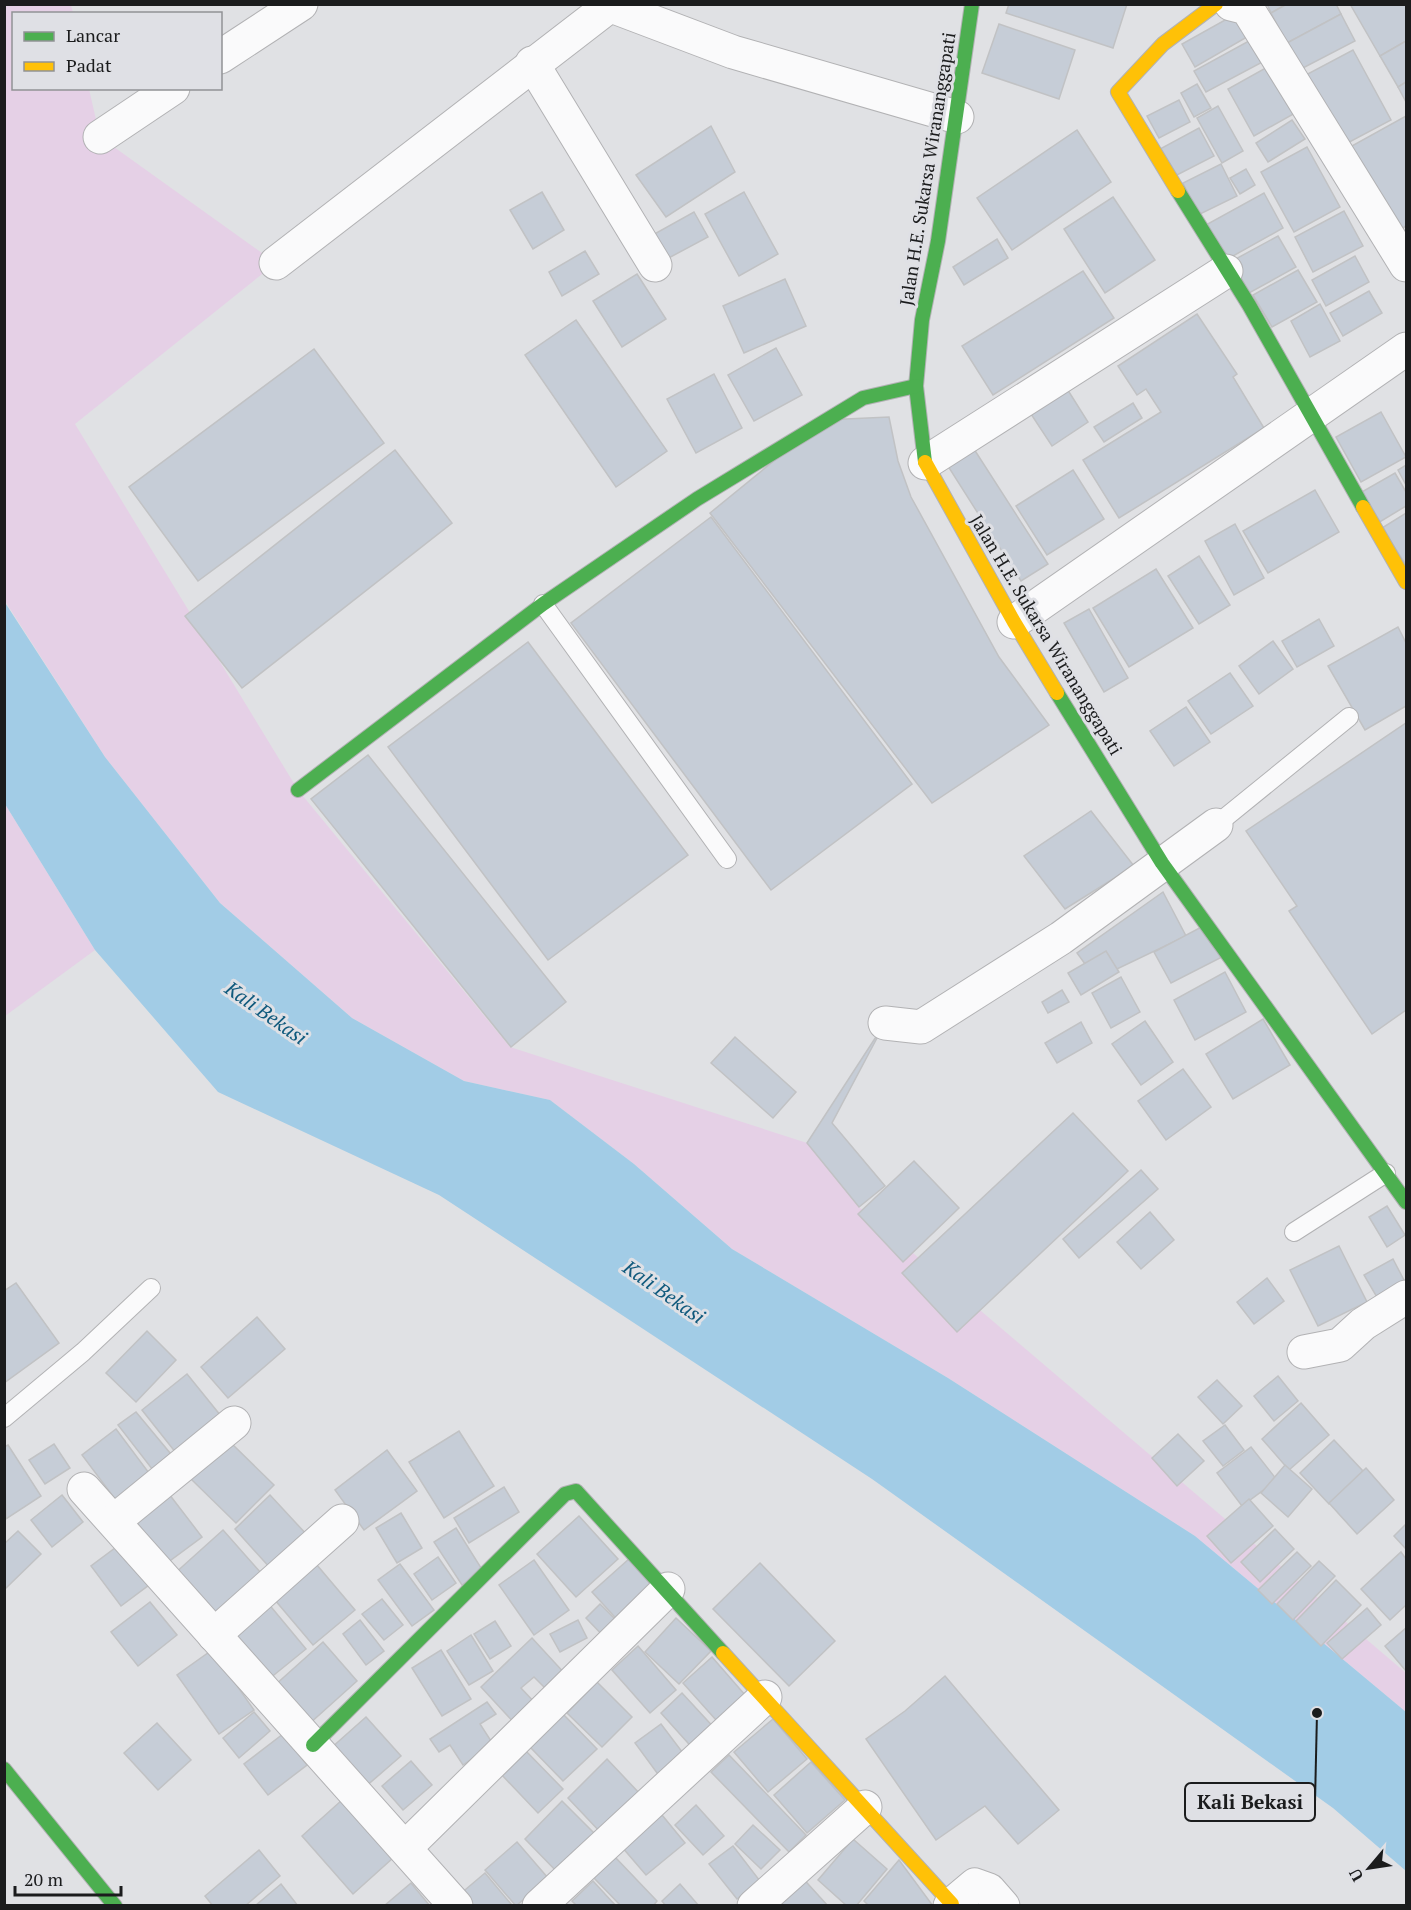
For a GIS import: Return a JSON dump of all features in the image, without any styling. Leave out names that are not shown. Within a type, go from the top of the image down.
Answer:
[{"type":"street","points":[[222,56],[301,4]]},
{"type":"street","name":"Jalan H.E. Sukarsa Wirananggapati","points":[[972,4],[938,241],[922,320],[916,386],[925,463],[1014,622],[1162,863],[1400,1191]]},
{"type":"street","points":[[1216,4],[1192,19],[1147,56],[1118,92],[1249,305],[1407,582]]},
{"type":"street","points":[[1231,4],[1247,8],[1407,265]]},
{"type":"street","points":[[276,263],[607,6],[733,52],[957,117]]},
{"type":"street","points":[[531,63],[655,265]]},
{"type":"street","points":[[100,136],[170,90]]},
{"type":"street","points":[[925,463],[1226,271]]},
{"type":"street","points":[[1014,622],[1407,350]]},
{"type":"street","points":[[298,790],[543,604],[697,499],[863,398],[916,386]]},
{"type":"street","points":[[885,1023],[921,1027],[1061,938],[1216,825]]},
{"type":"street","points":[[1304,1352],[1340,1345],[1363,1324],[1407,1297]]},
{"type":"street","points":[[114,1521],[234,1423]]},
{"type":"street","points":[[84,1489],[456,1905]]},
{"type":"street","points":[[312,1745],[568,1492],[581,1493],[951,1905],[975,1885],[989,1890],[1003,1905]]},
{"type":"street","points":[[214,1635],[342,1521]]},
{"type":"street","points":[[405,1848],[668,1589]]},
{"type":"street","points":[[539,1905],[765,1697]]},
{"type":"street","points":[[4,1769],[71,1854],[115,1905]]},
{"type":"street","points":[[754,1905],[865,1808]]},
{"type":"lane","points":[[543,604],[727,859]]},
{"type":"lane","points":[[1216,825],[1349,717]]},
{"type":"lane","points":[[1294,1232],[1400,1191]]},
{"type":"lane","points":[[4,1418],[83,1352],[151,1288]]},
{"type":"shaded area","points":[[5,5],[71,5],[73,12],[12,12],[12,90],[89,90],[100,137],[276,263],[75,424],[298,790],[510,1047],[807,1143],[859,1207],[1406,1673],[1406,1712],[1195,1536],[948,1378],[732,1249],[634,1164],[550,1100],[464,1081],[352,1018],[220,903],[105,757],[5,601]]},
{"type":"shaded area","points":[[5,804],[95,950],[4,1016]]},
{"type":"water","points":[[4,601],[105,757],[220,903],[352,1018],[464,1081],[550,1100],[634,1164],[732,1249],[948,1378],[1195,1536],[1406,1712],[1406,1871],[1333,1808],[872,1479],[439,1195],[218,1092],[95,950],[5,804]]},
{"type":"building","points":[[1009,4],[1127,4],[1113,48],[1006,13]]},
{"type":"building","points":[[1267,4],[1287,4],[1271,13]]},
{"type":"building","points":[[1287,4],[1336,4],[1341,14],[1287,43],[1271,13]]},
{"type":"building","points":[[1350,4],[1406,4],[1406,41],[1380,56]]},
{"type":"building","points":[[1341,14],[1355,41],[1301,69],[1287,43]]},
{"type":"building","points":[[1234,15],[1247,37],[1195,67],[1182,44]]},
{"type":"building","points":[[999,24],[1075,50],[1059,99],[982,73]]},
{"type":"building","points":[[1258,36],[1270,58],[1206,92],[1194,71]]},
{"type":"building","points":[[1406,41],[1406,82],[1398,87],[1380,56]]},
{"type":"building","points":[[1353,50],[1391,120],[1340,147],[1302,77]]},
{"type":"building","points":[[1271,65],[1297,112],[1254,136],[1228,89]]},
{"type":"building","points":[[1406,82],[1406,102],[1398,87]]},
{"type":"building","points":[[1197,84],[1211,108],[1194,117],[1181,93]]},
{"type":"building","points":[[1179,100],[1190,122],[1159,138],[1147,116]]},
{"type":"building","points":[[1218,106],[1243,151],[1222,163],[1197,118]]},
{"type":"building","points":[[1406,116],[1406,226],[1398,231],[1350,147]]},
{"type":"building","points":[[1292,120],[1305,139],[1268,162],[1256,143]]},
{"type":"building","points":[[711,126],[735,172],[666,217],[636,175]]},
{"type":"building","points":[[1199,128],[1214,156],[1175,176],[1160,149]]},
{"type":"building","points":[[1077,130],[1111,182],[1012,250],[977,198]]},
{"type":"building","points":[[1307,147],[1340,207],[1294,232],[1261,172]]},
{"type":"building","points":[[1221,164],[1237,196],[1198,215],[1183,183]]},
{"type":"building","points":[[1246,169],[1255,185],[1240,194],[1230,178]]},
{"type":"building","points":[[542,192],[564,230],[533,249],[510,210]]},
{"type":"building","points":[[744,192],[778,254],[739,276],[705,214]]},
{"type":"building","points":[[1264,193],[1283,228],[1224,261],[1204,226]]},
{"type":"building","points":[[1113,197],[1155,260],[1105,293],[1064,229]]},
{"type":"building","points":[[1344,211],[1363,246],[1313,272],[1295,237]]},
{"type":"building","points":[[694,212],[708,237],[663,261],[649,237]]},
{"type":"building","points":[[1278,236],[1296,267],[1249,293],[1232,261]]},
{"type":"building","points":[[997,239],[1008,258],[964,285],[953,267]]},
{"type":"building","points":[[585,251],[599,274],[562,296],[549,272]]},
{"type":"building","points":[[1355,256],[1369,282],[1326,306],[1312,280]]},
{"type":"building","points":[[1298,270],[1317,302],[1272,327],[1253,295]]},
{"type":"building","points":[[1083,271],[1114,318],[993,395],[962,346]]},
{"type":"building","points":[[637,274],[666,319],[622,347],[593,301]]},
{"type":"building","points":[[785,279],[806,326],[744,353],[723,306]]},
{"type":"building","points":[[1369,291],[1382,313],[1343,336],[1330,313]]},
{"type":"building","points":[[1320,304],[1340,341],[1310,357],[1291,321]]},
{"type":"building","points":[[1197,314],[1237,374],[1233,377],[1264,428],[1119,518],[1083,460],[1161,412],[1146,389],[1137,395],[1118,366]]},
{"type":"building","points":[[576,320],[667,451],[616,487],[525,355]]},
{"type":"building","points":[[776,348],[802,395],[754,421],[728,375]]},
{"type":"building","points":[[314,349],[384,443],[198,581],[129,487]]},
{"type":"building","points":[[714,374],[742,428],[696,453],[667,399]]},
{"type":"building","points":[[1064,384],[1088,422],[1052,446],[1027,408]]},
{"type":"building","points":[[1133,403],[1142,418],[1104,442],[1094,427]]},
{"type":"building","points":[[1381,412],[1406,457],[1361,482],[1336,437]]},
{"type":"building","points":[[889,417],[898,461],[911,497],[999,657],[1049,725],[932,803],[710,513],[824,420]]},
{"type":"building","points":[[972,446],[1048,564],[1021,581],[946,463]]},
{"type":"building","points":[[395,450],[452,523],[242,688],[185,616]]},
{"type":"building","points":[[1406,465],[1406,485],[1398,470]]},
{"type":"building","points":[[1073,470],[1104,519],[1047,555],[1016,506]]},
{"type":"building","points":[[1395,473],[1406,492],[1406,506],[1378,523],[1360,493]]},
{"type":"building","points":[[1315,490],[1339,532],[1268,573],[1243,531]]},
{"type":"building","points":[[1406,513],[1406,565],[1382,528]]},
{"type":"building","points":[[711,517],[912,784],[771,890],[571,623]]},
{"type":"building","points":[[1235,524],[1264,578],[1234,595],[1205,541]]},
{"type":"building","points":[[1199,556],[1230,605],[1199,624],[1168,576]]},
{"type":"building","points":[[1156,569],[1193,628],[1129,667],[1093,608]]},
{"type":"building","points":[[1089,609],[1128,678],[1104,692],[1064,623]]},
{"type":"building","points":[[1319,619],[1334,646],[1297,667],[1282,641]]},
{"type":"building","points":[[1398,627],[1406,643],[1406,706],[1365,730],[1328,666]]},
{"type":"building","points":[[1273,641],[1293,669],[1259,694],[1239,666]]},
{"type":"building","points":[[528,642],[688,855],[548,960],[388,747]]},
{"type":"building","points":[[1230,673],[1253,706],[1211,734],[1188,701]]},
{"type":"building","points":[[1186,707],[1210,742],[1174,766],[1150,731]]},
{"type":"building","points":[[1406,723],[1406,1010],[1372,1034],[1289,911],[1297,906],[1246,831]]},
{"type":"building","points":[[368,755],[566,1002],[511,1047],[311,799]]},
{"type":"building","points":[[1091,811],[1134,866],[1065,909],[1024,856]]},
{"type":"building","points":[[1163,892],[1186,936],[1096,979],[1077,953]]},
{"type":"building","points":[[1209,923],[1226,955],[1171,983],[1154,952]]},
{"type":"building","points":[[1106,951],[1119,972],[1081,995],[1068,973]]},
{"type":"building","points":[[1225,972],[1246,1012],[1195,1040],[1174,1000]]},
{"type":"building","points":[[1121,977],[1140,1012],[1111,1028],[1092,993]]},
{"type":"building","points":[[1062,990],[1069,1002],[1048,1013],[1042,1002]]},
{"type":"building","points":[[1263,1019],[1290,1065],[1233,1099],[1206,1054]]},
{"type":"building","points":[[1145,1021],[1173,1062],[1141,1085],[1112,1044]]},
{"type":"building","points":[[1081,1022],[1092,1043],[1057,1063],[1045,1043]]},
{"type":"building","points":[[885,1023],[832,1123],[885,1186],[859,1207],[807,1143]]},
{"type":"building","points":[[735,1037],[796,1092],[773,1118],[711,1063]]},
{"type":"building","points":[[1183,1069],[1211,1107],[1166,1140],[1138,1101]]},
{"type":"building","points":[[1073,1113],[1128,1171],[957,1332],[902,1273]]},
{"type":"building","points":[[914,1161],[959,1208],[903,1262],[858,1214]]},
{"type":"building","points":[[1141,1170],[1158,1189],[1079,1258],[1063,1239]]},
{"type":"building","points":[[1387,1206],[1405,1235],[1387,1247],[1369,1217]]},
{"type":"building","points":[[1150,1212],[1174,1240],[1141,1269],[1117,1242]]},
{"type":"building","points":[[1339,1246],[1367,1302],[1318,1326],[1290,1270]]},
{"type":"building","points":[[1393,1259],[1406,1284],[1378,1299],[1364,1275]]},
{"type":"building","points":[[1267,1278],[1284,1301],[1254,1324],[1237,1302]]},
{"type":"building","points":[[16,1283],[59,1343],[4,1383],[4,1291]]},
{"type":"building","points":[[257,1317],[285,1349],[228,1398],[201,1367]]},
{"type":"building","points":[[147,1331],[176,1360],[136,1402],[106,1373]]},
{"type":"building","points":[[187,1374],[225,1421],[180,1458],[142,1410]]},
{"type":"building","points":[[1278,1376],[1298,1401],[1274,1421],[1254,1396]]},
{"type":"building","points":[[1217,1380],[1242,1406],[1223,1424],[1198,1397]]},
{"type":"building","points":[[1301,1403],[1329,1435],[1289,1470],[1262,1439]]},
{"type":"building","points":[[136,1412],[175,1459],[156,1474],[118,1425]]},
{"type":"building","points":[[1225,1425],[1244,1450],[1223,1466],[1203,1441]]},
{"type":"building","points":[[116,1429],[152,1477],[118,1503],[82,1455]]},
{"type":"building","points":[[459,1431],[494,1486],[444,1518],[409,1462]]},
{"type":"building","points":[[1178,1434],[1204,1461],[1177,1486],[1152,1458]]},
{"type":"building","points":[[1334,1440],[1363,1471],[1329,1504],[1300,1473]]},
{"type":"building","points":[[229,1441],[274,1485],[236,1523],[191,1479]]},
{"type":"building","points":[[54,1444],[70,1468],[45,1484],[29,1460]]},
{"type":"building","points":[[8,1445],[41,1496],[6,1519],[4,1447]]},
{"type":"building","points":[[1251,1447],[1277,1480],[1242,1506],[1217,1473]]},
{"type":"building","points":[[387,1450],[417,1491],[364,1530],[335,1490]]},
{"type":"building","points":[[1285,1465],[1312,1489],[1288,1517],[1261,1493]]},
{"type":"building","points":[[1366,1468],[1394,1500],[1357,1534],[1329,1503]]},
{"type":"building","points":[[504,1487],[519,1512],[469,1543],[454,1518]]},
{"type":"building","points":[[169,1494],[202,1537],[167,1563],[135,1520]]},
{"type":"building","points":[[62,1495],[83,1522],[52,1547],[31,1520]]},
{"type":"building","points":[[270,1495],[308,1536],[272,1570],[235,1529]]},
{"type":"building","points":[[1249,1499],[1273,1526],[1231,1563],[1207,1536]]},
{"type":"building","points":[[401,1513],[422,1548],[397,1563],[376,1528]]},
{"type":"building","points":[[579,1516],[618,1559],[576,1597],[537,1554]]},
{"type":"building","points":[[1406,1524],[1406,1549],[1394,1536]]},
{"type":"building","points":[[456,1528],[483,1571],[462,1585],[434,1542]]},
{"type":"building","points":[[1275,1529],[1294,1549],[1260,1582],[1241,1562]]},
{"type":"building","points":[[223,1530],[261,1573],[211,1618],[173,1575]]},
{"type":"building","points":[[18,1531],[41,1554],[4,1590],[4,1544]]},
{"type":"building","points":[[119,1545],[149,1585],[121,1606],[91,1566]]},
{"type":"building","points":[[1297,1552],[1311,1566],[1272,1604],[1258,1590]]},
{"type":"building","points":[[1401,1552],[1406,1559],[1406,1605],[1390,1620],[1361,1589]]},
{"type":"building","points":[[438,1557],[456,1583],[432,1600],[414,1574]]},
{"type":"building","points":[[311,1558],[355,1610],[313,1645],[269,1593]]},
{"type":"building","points":[[630,1558],[661,1593],[623,1626],[592,1592]]},
{"type":"building","points":[[534,1560],[569,1610],[534,1635],[499,1585]]},
{"type":"building","points":[[1319,1561],[1335,1576],[1293,1620],[1277,1604]]},
{"type":"building","points":[[760,1563],[835,1641],[789,1686],[713,1609]]},
{"type":"building","points":[[400,1564],[434,1610],[412,1626],[378,1580]]},
{"type":"building","points":[[1336,1580],[1361,1605],[1321,1646],[1296,1621]]},
{"type":"building","points":[[382,1599],[403,1625],[384,1640],[362,1614]]},
{"type":"building","points":[[150,1602],[177,1635],[138,1666],[111,1632]]},
{"type":"building","points":[[267,1602],[306,1649],[269,1679],[231,1632]]},
{"type":"building","points":[[600,1604],[624,1628],[609,1642],[586,1618]]},
{"type":"building","points":[[1367,1608],[1381,1625],[1342,1659],[1327,1643]]},
{"type":"building","points":[[676,1618],[711,1651],[679,1684],[645,1652]]},
{"type":"building","points":[[360,1620],[384,1651],[366,1665],[343,1634]]},
{"type":"building","points":[[578,1620],[587,1638],[560,1652],[550,1634]]},
{"type":"building","points":[[495,1621],[511,1646],[490,1659],[474,1634]]},
{"type":"building","points":[[1406,1628],[1406,1671],[1385,1646]]},
{"type":"building","points":[[471,1635],[493,1671],[469,1685],[447,1651]]},
{"type":"building","points":[[532,1638],[567,1676],[550,1693],[534,1677],[521,1688],[537,1705],[517,1726],[481,1687]]},
{"type":"building","points":[[323,1642],[357,1681],[308,1725],[274,1686]]},
{"type":"building","points":[[638,1646],[676,1690],[650,1713],[612,1670]]},
{"type":"building","points":[[212,1650],[254,1710],[219,1734],[177,1675]]},
{"type":"building","points":[[441,1650],[471,1699],[442,1716],[412,1668]]},
{"type":"building","points":[[712,1657],[752,1703],[724,1729],[683,1683]]},
{"type":"building","points":[[945,1676],[1059,1810],[1018,1844],[985,1806],[936,1840],[866,1739],[905,1711]]},
{"type":"building","points":[[597,1682],[632,1717],[602,1747],[567,1713]]},
{"type":"building","points":[[682,1693],[718,1732],[696,1752],[661,1713]]},
{"type":"building","points":[[487,1702],[496,1714],[480,1724],[493,1744],[463,1765],[450,1745],[439,1752],[430,1739]]},
{"type":"building","points":[[254,1712],[270,1731],[239,1758],[223,1738]]},
{"type":"building","points":[[563,1714],[597,1749],[563,1781],[530,1747]]},
{"type":"building","points":[[366,1717],[401,1756],[364,1788],[330,1749]]},
{"type":"building","points":[[773,1719],[807,1759],[768,1792],[734,1752]]},
{"type":"building","points":[[157,1723],[191,1760],[158,1790],[124,1753]]},
{"type":"building","points":[[661,1724],[686,1757],[660,1777],[635,1743]]},
{"type":"building","points":[[283,1734],[307,1765],[268,1795],[244,1764]]},
{"type":"building","points":[[524,1749],[563,1789],[538,1813],[499,1772]]},
{"type":"building","points":[[729,1755],[806,1835],[789,1852],[711,1772]]},
{"type":"building","points":[[607,1759],[641,1795],[602,1834],[568,1798]]},
{"type":"building","points":[[411,1761],[432,1785],[403,1810],[382,1786]]},
{"type":"building","points":[[811,1762],[845,1800],[807,1833],[774,1795]]},
{"type":"building","points":[[342,1800],[393,1858],[353,1894],[302,1836]]},
{"type":"building","points":[[562,1801],[598,1837],[560,1875],[525,1839]]},
{"type":"building","points":[[696,1805],[724,1836],[703,1855],[675,1825]]},
{"type":"building","points":[[662,1815],[685,1843],[646,1875],[622,1847]]},
{"type":"building","points":[[753,1825],[780,1850],[761,1869],[735,1844]]},
{"type":"building","points":[[853,1839],[887,1869],[856,1906],[847,1906],[818,1880]]},
{"type":"building","points":[[517,1842],[548,1878],[516,1906],[485,1870]]},
{"type":"building","points":[[733,1846],[760,1881],[737,1899],[709,1864]]},
{"type":"building","points":[[259,1850],[280,1876],[245,1906],[213,1906],[205,1896]]},
{"type":"building","points":[[615,1857],[657,1901],[653,1906],[621,1906],[594,1878]]},
{"type":"building","points":[[899,1860],[933,1906],[869,1906],[864,1901]]},
{"type":"building","points":[[485,1873],[511,1904],[509,1906],[469,1906],[459,1895]]},
{"type":"building","points":[[799,1874],[828,1906],[777,1906]]},
{"type":"building","points":[[593,1881],[616,1906],[577,1906],[572,1901]]},
{"type":"building","points":[[411,1883],[430,1906],[384,1906]]},
{"type":"building","points":[[281,1884],[298,1906],[255,1906]]},
{"type":"building","points":[[680,1884],[699,1906],[666,1906],[662,1901]]},
{"type":"traffic: fast","points":[[925,462],[916,386],[922,320],[938,241],[972,4]]},
{"type":"traffic: fast","points":[[1178,191],[1249,305],[1363,507]]},
{"type":"traffic: fast","points":[[298,790],[543,604],[697,499],[863,398],[916,386]]},
{"type":"traffic: fast","points":[[1057,693],[1162,863],[1406,1202]]},
{"type":"traffic: fast","points":[[313,1745],[565,1494],[576,1491],[723,1653]]},
{"type":"traffic: fast","points":[[4,1769],[115,1906]]},
{"type":"traffic: slow","points":[[1178,191],[1118,92],[1163,44],[1216,4]]},
{"type":"traffic: slow","points":[[925,462],[1014,622],[1057,693]]},
{"type":"traffic: slow","points":[[1363,507],[1406,582]]},
{"type":"traffic: slow","points":[[723,1653],[952,1904]]},
{"type":"place","name":"Kali Bekasi","points":[[1317,1713]]}]
